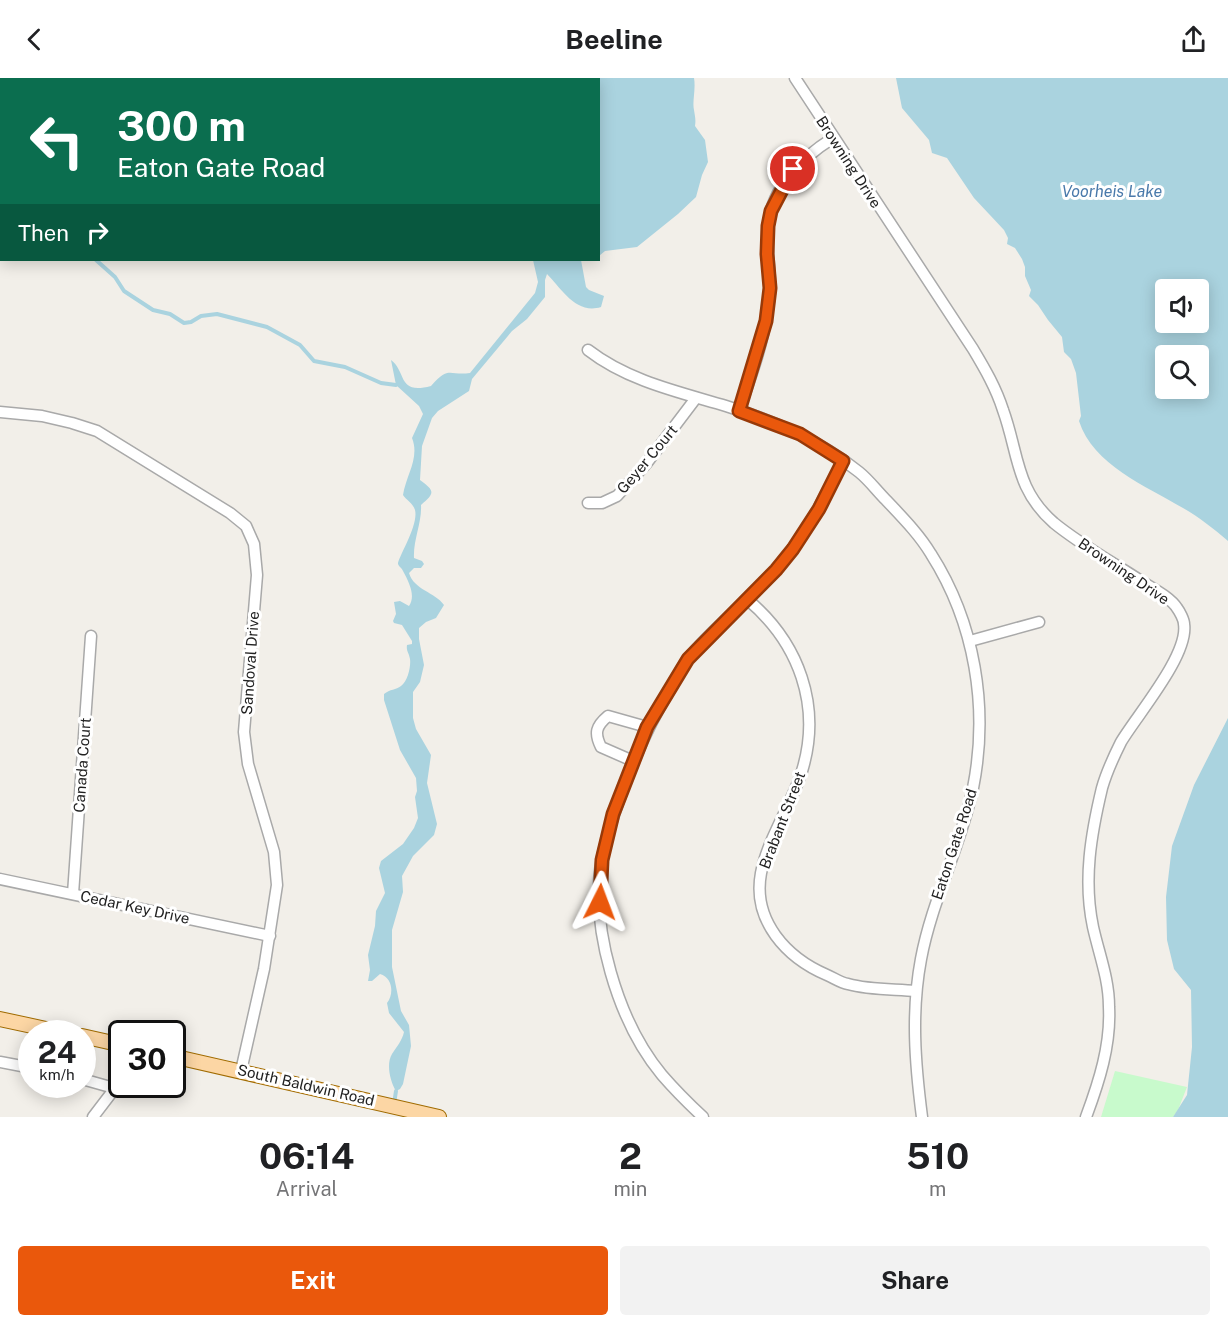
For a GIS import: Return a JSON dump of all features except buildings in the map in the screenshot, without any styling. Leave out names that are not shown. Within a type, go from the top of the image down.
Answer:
[{"type":"main road","points":[[0,1019],[18,1027]]},
{"type":"main road","name":"South Baldwin Road","points":[[186,1059],[439,1117]]},
{"type":"street","name":"Browning Drive","points":[[795,78],[973,349],[992,382],[1004,411],[1016,464],[1036,503],[1054,522],[1080,541],[1177,606],[1184,624],[1184,640],[1174,663],[1120,745],[1103,785],[1093,828],[1089,854],[1090,905],[1093,927],[1108,985],[1110,1008],[1103,1066],[1086,1117]]},
{"type":"street","points":[[739,411],[766,321],[770,288],[767,254],[771,211],[793,169],[813,150],[833,138]]},
{"type":"street","name":"Eaton Gate Road","points":[[588,350],[630,375],[800,434],[843,461],[860,473],[909,524],[931,554],[947,584],[970,641],[980,719],[973,788],[928,925],[916,991],[914,1042],[922,1117]]},
{"type":"street","name":"Geyer Court","points":[[588,503],[602,503],[617,496],[646,464],[696,398]]},
{"type":"street","name":"Sandoval Drive","points":[[0,412],[42,416],[97,431],[230,513],[246,526],[254,544],[256,575],[244,732],[248,764],[274,852],[277,885],[270,936],[241,1071]]},
{"type":"street","points":[[703,1117],[661,1074],[639,1041],[620,1002],[610,970],[602,931],[600,902],[602,860],[613,814],[647,727],[688,659],[748,600],[793,549],[819,509],[843,461]]},
{"type":"street","name":"Brabant Street","points":[[748,600],[778,630],[795,657],[804,686],[810,738],[801,772],[761,873],[760,897],[763,913],[772,933],[789,953],[811,968],[848,984],[916,991]]},
{"type":"street","points":[[970,641],[1039,622]]},
{"type":"street","name":"Canada Court","points":[[73,894],[91,636]]},
{"type":"street","points":[[633,761],[601,747],[595,736],[598,725],[608,716],[647,727]]},
{"type":"street","name":"Cedar Key Drive","points":[[0,879],[270,936]]},
{"type":"street","points":[[0,1062],[18,1065]]},
{"type":"street","points":[[93,1117],[108,1096]]},
{"type":"green space","points":[[1115,1071],[1187,1087],[1178,1110],[1173,1117],[1101,1117]]},
{"type":"water","points":[[600,78],[694,78],[695,126],[705,140],[708,162],[696,197],[637,247],[605,251],[600,255]]},
{"type":"water","name":"Voorheis Lake","points":[[896,78],[1228,78],[1228,541],[1195,515],[1122,473],[1096,450],[1079,421],[1081,416],[1076,373],[1071,359],[1064,352],[1062,337],[1029,296],[1031,290],[1025,276],[1022,259],[1015,248],[1007,244],[1008,238],[1004,230],[974,198],[947,158],[932,153],[929,140],[902,108]]},
{"type":"water","points":[[533,261],[581,261],[586,287],[604,296],[601,307],[584,307],[577,304],[547,274],[545,297],[527,319],[512,331],[472,379],[469,391],[438,411],[432,418],[422,446],[420,480],[431,490],[431,495],[421,505],[414,558],[424,564],[421,568],[414,568],[409,573],[415,583],[444,605],[436,618],[419,628],[424,665],[420,682],[413,692],[413,718],[416,729],[431,755],[427,783],[437,824],[434,835],[413,856],[402,876],[403,892],[392,930],[392,967],[401,1011],[409,1025],[411,1046],[403,1084],[396,1091],[389,1063],[404,1032],[389,1013],[387,1003],[391,987],[388,979],[380,974],[372,981],[368,981],[370,970],[368,955],[376,911],[385,893],[379,868],[381,861],[403,844],[418,818],[415,797],[416,778],[400,750],[384,694],[403,684],[410,665],[407,645],[412,644],[412,641],[402,625],[393,621],[396,614],[394,602],[400,601],[409,606],[412,598],[409,584],[398,564],[414,524],[415,510],[403,495],[413,460],[412,438],[423,414],[419,406],[396,385],[391,360],[404,381],[413,387],[431,386],[446,373],[470,373],[535,293],[538,282]]},
{"type":"water","points":[[1228,718],[1228,1117],[1173,1117],[1187,1095],[1192,1047],[1191,990],[1174,969],[1167,940],[1166,897],[1172,846],[1194,785]]},
{"type":"waterway","points":[[97,261],[115,277],[124,291],[153,310],[170,314],[184,323],[201,316],[217,314],[267,327],[300,345],[314,361],[345,367],[381,383],[396,385]]},
{"type":"waterway","points":[[394,1104],[396,1091]]},
{"type":"route","points":[[600,902],[602,860],[613,814],[647,727],[688,659],[748,600],[793,549],[819,509],[843,461],[800,434],[739,411],[766,321],[770,288],[767,254],[771,211],[793,169]]}]
